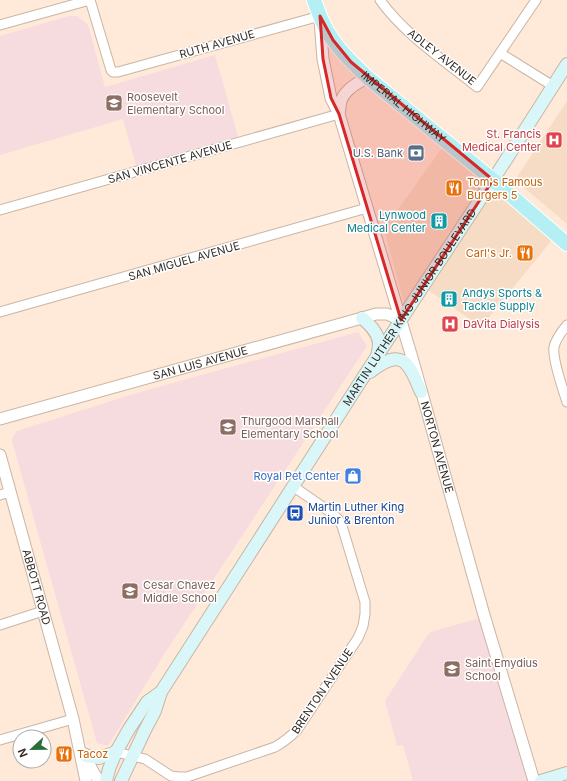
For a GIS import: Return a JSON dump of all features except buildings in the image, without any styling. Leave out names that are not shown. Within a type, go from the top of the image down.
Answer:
[{"type":"main road","name":"IMPERIAL HIGHWAY","points":[[314,0],[320,16],[337,46],[367,77],[493,180],[567,244]]},
{"type":"main road","name":"MARTIN LUTHER KING JUNIOR BOULEVARD","points":[[121,781],[155,711],[161,692],[567,64]]},
{"type":"main road","points":[[362,318],[369,324],[376,334],[379,342],[377,357]]},
{"type":"main road","points":[[364,376],[385,362],[391,359],[397,359],[403,361],[412,370],[421,392]]},
{"type":"main road","name":"MARTIN LUTHER KING JUNIOR BOULEVARD","points":[[106,781],[116,752],[129,729],[146,702],[161,692]]},
{"type":"main road","points":[[86,756],[99,758],[116,752]]},
{"type":"main road","points":[[541,781],[567,773]]},
{"type":"street","points":[[0,25],[90,0]]},
{"type":"street","name":"RUTH AVENUE","points":[[90,0],[110,70],[113,72],[118,72],[320,16]]},
{"type":"street","name":"ADLEY AVENUE","points":[[380,0],[388,12],[414,37],[477,88],[500,53]]},
{"type":"street","points":[[536,0],[500,53],[553,86]]},
{"type":"street","name":"NORTON AVENUE","points":[[320,16],[323,59],[331,98],[339,114],[401,320],[484,615],[534,781]]},
{"type":"street","points":[[339,114],[342,100],[348,90],[367,77]]},
{"type":"street","name":"SAN VINCENTE AVENUE","points":[[0,210],[339,114]]},
{"type":"street","name":"SAN MIGUEL AVENUE","points":[[0,312],[367,208]]},
{"type":"street","name":"SAN LUIS AVENUE","points":[[0,419],[376,314],[388,314],[401,320]]},
{"type":"street","points":[[567,325],[556,341],[554,351],[556,366],[567,402]]},
{"type":"street","name":"ABBOTT ROAD","points":[[0,455],[5,494],[43,611],[73,719],[86,781]]},
{"type":"street","name":"BRENTON AVENUE","points":[[116,752],[145,759],[171,776],[187,777],[275,747],[284,742],[297,730],[358,638],[363,626],[365,602],[339,520],[333,514],[294,487]]},
{"type":"street","points":[[0,625],[43,611]]},
{"type":"street","points":[[0,740],[73,719]]},
{"type":"street","name":"ABBOTT ROAD","points":[[73,719],[86,756],[99,781]]},
{"type":"highlighted area","points":[[320,16],[333,40],[351,62],[493,180],[401,320],[339,114],[331,98],[323,59]]},
{"type":"shaded area","name":"Roosevelt Elementary School","points":[[69,16],[77,16],[88,25],[105,87],[215,55],[239,140],[137,169],[123,119],[0,155],[0,36]]},
{"type":"shaded area","name":"St. Francis Medical Center","points":[[567,101],[567,224],[515,180]]},
{"type":"shaded area","points":[[442,148],[552,240],[481,327],[418,283],[404,303],[384,229]]},
{"type":"shaded area","name":"Cesar Chavez Middle School","points":[[358,332],[367,346],[163,656],[108,746],[97,743],[12,441],[14,435],[17,431],[133,394]]},
{"type":"shaded area","name":"Saint Emydius School","points":[[483,617],[533,781],[413,781],[403,745],[397,746],[385,701],[431,632]]},
{"type":"place","name":"Roosevelt Elementary School","points":[[114,103]]},
{"type":"place","name":"St. Francis Medical Center","points":[[554,140]]},
{"type":"place","name":"U.S. Bank","points":[[416,153]]},
{"type":"place","name":"Tom's Famous Burgers 5","points":[[454,188]]},
{"type":"place","name":"Lynwood Medical Center","points":[[439,221]]},
{"type":"place","name":"Carl's Jr.","points":[[525,253]]},
{"type":"place","name":"Andys Sports & Tackle Supply","points":[[449,299]]},
{"type":"place","name":"DaVita Dialysis","points":[[450,324]]},
{"type":"place","name":"Thurgood Marshall Elementary School","points":[[228,427]]},
{"type":"place","name":"Royal Pet Center","points":[[353,476]]},
{"type":"place","name":"Martin Luther King Junior & Brenton","points":[[295,513]]},
{"type":"place","name":"Cesar Chavez Middle School","points":[[130,591]]},
{"type":"place","name":"Saint Emydius School","points":[[452,669]]},
{"type":"place","name":"Tacoz","points":[[64,754]]}]
